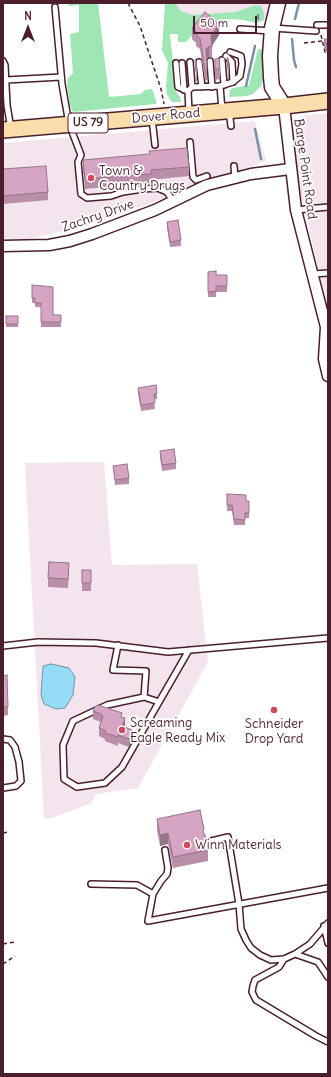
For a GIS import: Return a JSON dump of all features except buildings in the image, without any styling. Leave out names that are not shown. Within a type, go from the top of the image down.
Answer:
[{"type":"main road","points":[[278,3],[272,29],[270,56],[272,87],[284,106]]},
{"type":"main road","name":"Dover Road","points":[[7,130],[328,101]]},
{"type":"street","name":"Barge Point Road","points":[[284,106],[290,169],[296,210],[326,327],[326,359],[328,376]]},
{"type":"street","name":"Zachry Drive","points":[[3,246],[49,245],[70,241],[155,210],[207,186],[251,174],[290,169]]},
{"type":"lane","points":[[55,7],[61,77],[69,124],[81,155],[78,162],[81,194],[87,198],[91,198],[111,196],[123,192],[143,189],[158,188],[167,192],[173,201]]},
{"type":"lane","points":[[240,29],[317,28],[328,25]]},
{"type":"lane","points":[[176,63],[178,87],[188,89],[222,86],[233,82],[240,76],[242,64],[241,56],[230,52]]},
{"type":"lane","points":[[230,126],[222,86],[224,58],[232,62],[233,82]]},
{"type":"lane","points":[[3,61],[5,65],[6,80],[7,130]]},
{"type":"lane","points":[[210,61],[212,87]]},
{"type":"lane","points":[[189,114],[188,89],[190,62]]},
{"type":"lane","points":[[199,62],[202,87]]},
{"type":"lane","points":[[182,63],[188,89]]},
{"type":"lane","points":[[6,80],[61,77]]},
{"type":"lane","points":[[152,117],[155,145]]},
{"type":"lane","points":[[190,142],[193,178],[196,180],[206,176]]},
{"type":"lane","points":[[234,166],[235,178]]},
{"type":"lane","points":[[296,210],[328,207]]},
{"type":"lane","points":[[313,274],[328,273]]},
{"type":"lane","points":[[3,646],[38,642],[96,643],[168,652],[328,638]]},
{"type":"lane","points":[[118,645],[114,670],[146,671],[144,697]]},
{"type":"lane","points":[[159,702],[144,697],[106,705],[73,721],[63,745],[64,779],[77,787],[105,783],[122,767],[189,650]]},
{"type":"lane","points":[[3,740],[10,740],[15,747],[22,781],[16,786],[3,788]]},
{"type":"lane","points":[[207,842],[228,837],[239,904],[241,929],[251,948],[260,955],[271,960],[284,959],[295,954],[310,944],[326,924]]},
{"type":"lane","points":[[165,850],[168,868],[167,874],[153,894],[148,920],[328,888]]},
{"type":"lane","points":[[91,884],[137,885],[153,894]]},
{"type":"lane","points":[[326,924],[328,943]]},
{"type":"lane","points":[[295,954],[318,962],[328,976]]},
{"type":"lane","points":[[284,959],[279,967],[255,980],[252,992],[256,1000],[328,1042]]},
{"type":"path","points":[[128,3],[140,26],[161,89],[167,116]]},
{"type":"path","points":[[317,28],[322,36],[325,52],[326,51]]},
{"type":"path","points":[[304,43],[323,41]]},
{"type":"path","points":[[3,833],[9,832]]},
{"type":"path","points":[[3,944],[15,942]]},
{"type":"path","points":[[3,964],[15,956]]},
{"type":"shaded area","points":[[169,3],[276,3],[271,20],[235,15],[170,20]]},
{"type":"shaded area","points":[[328,113],[328,309],[299,187],[294,131],[298,121],[302,117],[306,115]]},
{"type":"shaded area","points":[[255,121],[266,161],[96,223],[25,240],[3,238],[3,143]]},
{"type":"shaded area","name":"Screaming Eagle Ready Mix","points":[[104,462],[112,565],[197,564],[208,662],[138,788],[96,794],[91,803],[52,818],[44,818],[25,463]]},
{"type":"green space","points":[[69,3],[98,3],[109,97],[141,94],[145,90],[152,89],[156,104],[73,112],[70,105],[67,85],[68,78],[73,73],[70,34],[79,32],[79,5],[69,6]]},
{"type":"green space","points":[[165,3],[175,3],[181,11],[192,15],[235,12],[256,5],[261,6],[264,13],[264,20],[257,23],[230,19],[205,22],[186,42],[178,42],[178,34],[170,34],[176,92],[180,97],[181,102],[172,102],[167,95],[166,86],[168,63],[162,50]]},
{"type":"green space","points":[[258,49],[262,49],[263,80],[261,86],[253,94],[247,96],[229,97],[230,90],[233,88],[249,85]]},
{"type":"water","points":[[51,664],[69,668],[75,677],[73,695],[65,708],[56,709],[44,704],[41,695],[43,666]]},
{"type":"waterway","points":[[295,19],[299,3]]},
{"type":"waterway","points":[[292,39],[296,67]]},
{"type":"waterway","points":[[246,86],[255,46]]},
{"type":"waterway","points":[[255,129],[261,159]]},
{"type":"place","name":"Town & Country Drugs","points":[[91,178]]},
{"type":"place","name":"Schneider Drop Yard","points":[[274,710]]},
{"type":"place","name":"Screaming Eagle Ready Mix","points":[[122,730]]},
{"type":"place","name":"Winn Materials","points":[[187,845]]}]
